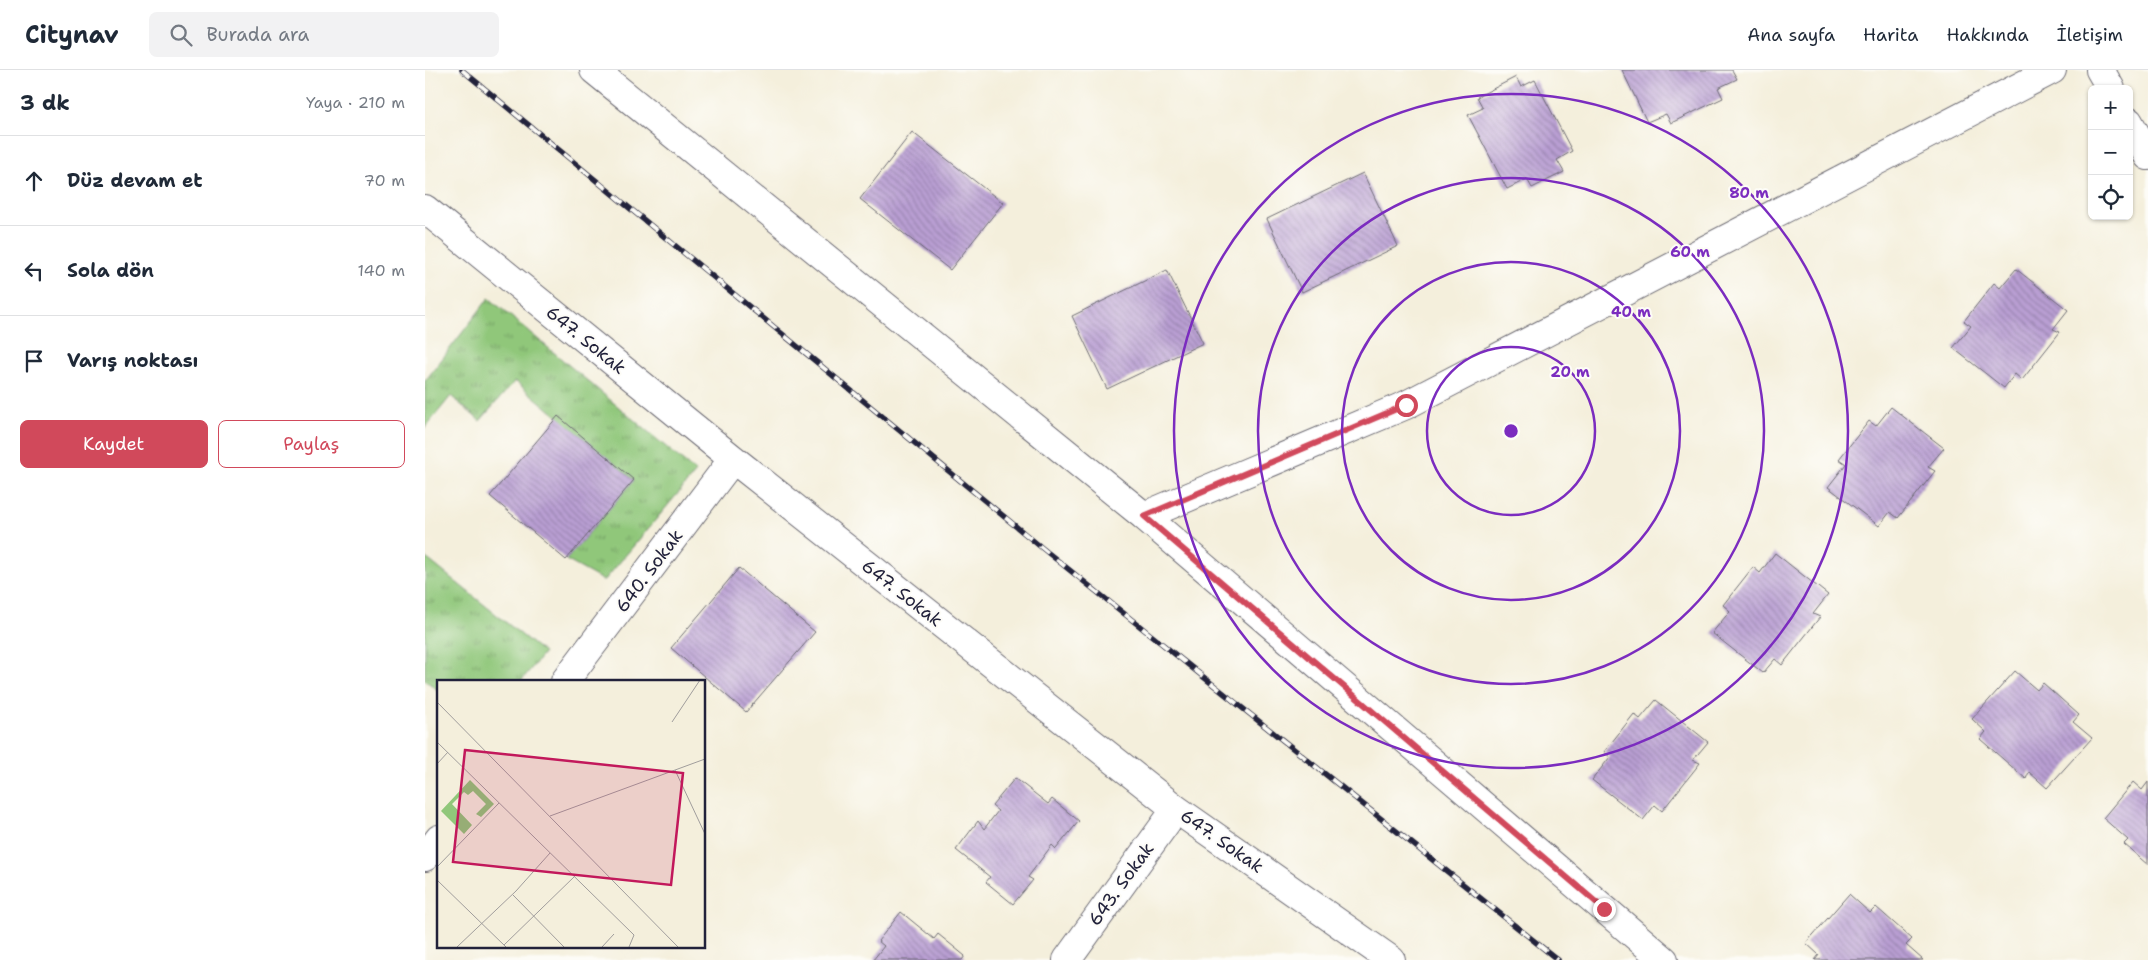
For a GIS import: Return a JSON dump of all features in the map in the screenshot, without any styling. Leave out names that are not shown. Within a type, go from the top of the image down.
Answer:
[{"type":"street","points":[[594,70],[1144,516],[1663,960]]},
{"type":"street","points":[[1144,516],[1406,405],[2053,70]]},
{"type":"street","points":[[2100,70],[2109,85]]},
{"type":"street","points":[[2133,129],[2148,156]]},
{"type":"street","name":"647. Sokak","points":[[425,209],[733,459],[1176,809],[1391,960]]},
{"type":"street","name":"640. Sokak","points":[[566,680],[733,459]]},
{"type":"street","name":"643. Sokak","points":[[1067,960],[1176,809]]},
{"type":"street","points":[[425,857],[437,842]]},
{"type":"green space","points":[[489,298],[696,472],[604,581],[566,560],[634,480],[515,381],[480,421],[451,396],[425,428],[425,381]]},
{"type":"green space","points":[[425,557],[544,653],[522,680],[437,680],[437,689],[425,680]]},
{"type":"building","points":[[1622,70],[1732,70],[1737,79],[1718,88],[1723,98],[1671,123],[1666,114],[1647,122]]},
{"type":"building","points":[[1516,77],[1521,87],[1535,80],[1572,151],[1557,160],[1564,172],[1532,188],[1527,179],[1507,189],[1468,115],[1483,108],[1477,97]]},
{"type":"building","points":[[912,132],[1003,203],[950,270],[860,199]]},
{"type":"building","points":[[1363,173],[1398,246],[1302,292],[1267,219]]},
{"type":"building","points":[[2016,269],[2068,310],[2053,329],[2060,332],[2022,380],[2015,374],[2004,388],[1953,348],[1971,326],[1964,321],[1994,283],[2000,288]]},
{"type":"building","points":[[1167,270],[1203,343],[1107,389],[1072,316]]},
{"type":"building","points":[[1891,407],[1944,448],[1928,467],[1935,471],[1898,518],[1890,512],[1879,526],[1828,487],[1846,464],[1839,459],[1869,421],[1876,426]]},
{"type":"building","points":[[558,416],[634,480],[566,560],[490,496]]},
{"type":"building","points":[[1775,553],[1828,595],[1813,614],[1820,617],[1782,665],[1775,659],[1763,673],[1712,633],[1730,611],[1723,605],[1753,567],[1760,573]]},
{"type":"building","points":[[739,568],[815,632],[746,712],[671,648]]},
{"type":"building","points":[[2015,671],[2037,690],[2043,683],[2079,715],[2073,722],[2092,738],[2047,788],[2029,772],[2026,779],[1980,739],[1986,732],[1972,719]]},
{"type":"building","points":[[1656,700],[1708,742],[1693,760],[1700,763],[1662,811],[1655,805],[1643,820],[1592,780],[1610,757],[1604,752],[1634,714],[1640,719]]},
{"type":"building","points":[[1015,778],[1048,804],[1052,799],[1079,821],[1056,849],[1052,845],[1028,877],[1033,880],[1013,904],[986,882],[990,877],[956,850],[978,821],[984,829],[998,811],[992,806]]},
{"type":"building","points":[[2133,782],[2142,790],[2148,782],[2148,865],[2124,844],[2128,840],[2103,818]]},
{"type":"building","points":[[1849,894],[1870,913],[1876,907],[1912,939],[1906,945],[1923,960],[1815,960],[1819,955],[1806,943]]},
{"type":"building","points":[[901,912],[934,939],[938,934],[965,956],[962,960],[873,960],[884,946],[878,941]]},
{"type":"railway","points":[[462,70],[1047,552],[1558,960]]},
{"type":"route","points":[[1406,405],[1144,516],[1604,909]]}]
